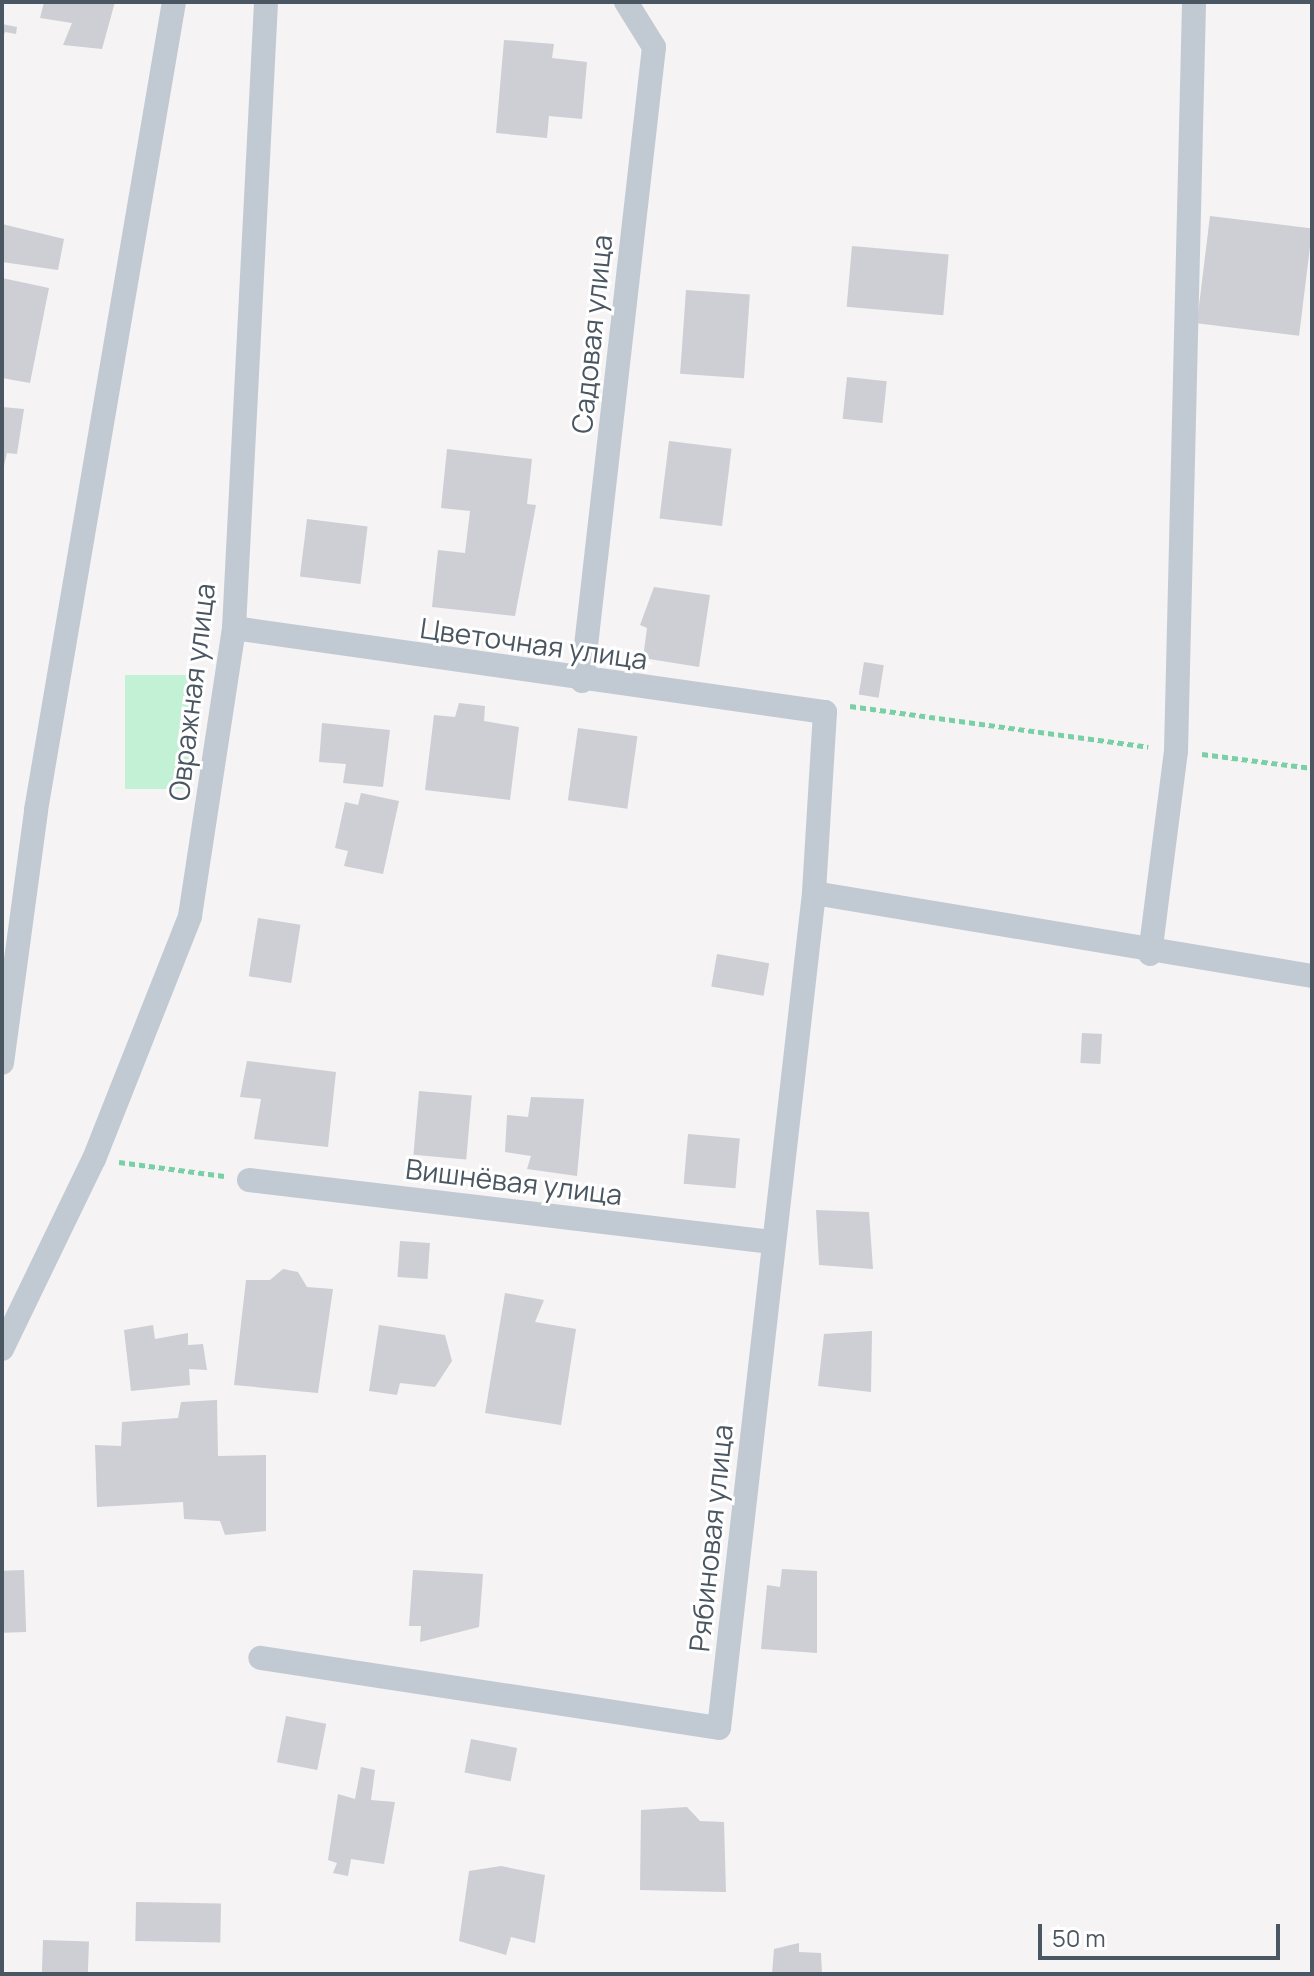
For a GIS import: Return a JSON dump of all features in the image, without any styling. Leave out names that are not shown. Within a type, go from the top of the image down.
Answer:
[{"type":"street","points":[[2,1063],[36,810],[174,2]]},
{"type":"street","name":"Овражная улица","points":[[2,1349],[94,1159],[190,916],[234,628],[266,2]]},
{"type":"street","name":"Садовая улица","points":[[582,681],[654,47],[626,2]]},
{"type":"street","points":[[1150,954],[1176,751],[1194,2]]},
{"type":"street","name":"Цветочная улица","points":[[234,628],[582,681],[825,712]]},
{"type":"street","name":"Рябиновая улица","points":[[260,1658],[719,1728],[814,893],[825,712]]},
{"type":"street","points":[[814,893],[1150,954],[1312,976]]},
{"type":"street","name":"Вишнёвая улица","points":[[249,1180],[772,1242]]},
{"type":"path","points":[[825,712],[858,704],[1312,768]]},
{"type":"path","points":[[94,1159],[249,1180]]},
{"type":"green space","points":[[125,675],[189,675],[189,789],[125,789]]},
{"type":"building","points":[[44,2],[115,2],[102,49],[63,45],[72,23],[40,18]]},
{"type":"building","points":[[2,24],[17,27],[16,34],[5,32],[2,40]]},
{"type":"building","points":[[504,40],[554,44],[552,58],[587,62],[582,119],[549,116],[547,138],[496,133]]},
{"type":"building","points":[[1210,216],[1312,229],[1299,336],[1197,323]]},
{"type":"building","points":[[2,224],[64,239],[58,270],[2,262]]},
{"type":"building","points":[[852,246],[949,254],[943,315],[847,307]]},
{"type":"building","points":[[2,278],[49,288],[30,383],[2,378]]},
{"type":"building","points":[[686,290],[750,294],[744,378],[680,374]]},
{"type":"building","points":[[847,377],[887,381],[882,423],[843,419]]},
{"type":"building","points":[[2,407],[24,409],[17,454],[7,453],[3,470]]},
{"type":"building","points":[[669,441],[732,449],[722,526],[659,518]]},
{"type":"building","points":[[447,449],[532,459],[527,504],[536,505],[515,616],[432,607],[438,550],[465,553],[470,511],[441,508]]},
{"type":"building","points":[[307,519],[368,526],[360,584],[300,577]]},
{"type":"building","points":[[654,587],[710,595],[699,667],[643,658],[647,628],[640,625]]},
{"type":"building","points":[[864,662],[884,665],[879,698],[859,695]]},
{"type":"building","points":[[459,703],[485,706],[484,721],[519,727],[510,800],[425,790],[434,715],[455,717]]},
{"type":"building","points":[[322,723],[390,730],[383,787],[343,783],[346,764],[319,762]]},
{"type":"building","points":[[578,728],[637,736],[627,809],[568,800]]},
{"type":"building","points":[[361,793],[399,801],[383,874],[344,866],[348,851],[335,848],[345,802],[358,805]]},
{"type":"building","points":[[258,918],[300,925],[291,983],[249,976]]},
{"type":"building","points":[[717,954],[769,963],[763,996],[711,986]]},
{"type":"building","points":[[1082,1033],[1102,1034],[1100,1064],[1080,1063]]},
{"type":"building","points":[[247,1061],[336,1072],[328,1147],[254,1139],[261,1099],[240,1097]]},
{"type":"building","points":[[419,1091],[472,1096],[466,1159],[413,1155]]},
{"type":"building","points":[[531,1097],[584,1099],[577,1176],[527,1169],[531,1156],[505,1152],[507,1115],[528,1117]]},
{"type":"building","points":[[688,1134],[740,1139],[735,1188],[684,1184]]},
{"type":"building","points":[[816,1210],[869,1212],[873,1269],[819,1265]]},
{"type":"building","points":[[400,1241],[430,1243],[427,1279],[397,1277]]},
{"type":"building","points":[[283,1269],[298,1272],[307,1287],[333,1289],[318,1393],[234,1385],[246,1280],[270,1280]]},
{"type":"building","points":[[505,1293],[544,1300],[535,1322],[576,1329],[561,1425],[485,1413]]},
{"type":"building","points":[[153,1325],[155,1339],[188,1333],[188,1345],[203,1344],[207,1370],[189,1369],[190,1385],[131,1391],[124,1330]]},
{"type":"building","points":[[379,1325],[445,1335],[452,1361],[435,1387],[400,1383],[397,1395],[369,1391]]},
{"type":"building","points":[[872,1331],[871,1392],[818,1386],[824,1334]]},
{"type":"building","points":[[217,1400],[218,1456],[266,1455],[266,1531],[225,1535],[220,1521],[184,1519],[183,1502],[97,1507],[95,1445],[121,1446],[122,1422],[178,1418],[181,1402]]},
{"type":"building","points":[[782,1569],[817,1571],[817,1653],[761,1649],[767,1585],[780,1587]]},
{"type":"building","points":[[24,1570],[26,1632],[4,1633],[2,1571]]},
{"type":"building","points":[[413,1570],[483,1574],[479,1627],[420,1642],[421,1626],[409,1626]]},
{"type":"building","points":[[286,1716],[326,1724],[317,1770],[277,1762]]},
{"type":"building","points":[[471,1739],[517,1748],[511,1781],[465,1772]]},
{"type":"building","points":[[361,1767],[375,1770],[371,1800],[395,1802],[384,1864],[351,1859],[348,1876],[333,1873],[337,1863],[328,1860],[338,1794],[355,1799]]},
{"type":"building","points":[[687,1807],[700,1821],[724,1822],[726,1892],[640,1890],[641,1810]]},
{"type":"building","points":[[501,1866],[545,1875],[535,1943],[511,1937],[506,1955],[459,1941],[469,1871]]},
{"type":"building","points":[[136,1902],[221,1903],[220,1942],[135,1941]]},
{"type":"building","points":[[43,1940],[89,1942],[88,1974],[42,1974]]},
{"type":"building","points":[[799,1943],[799,1952],[821,1953],[822,1974],[772,1974],[774,1949]]}]
